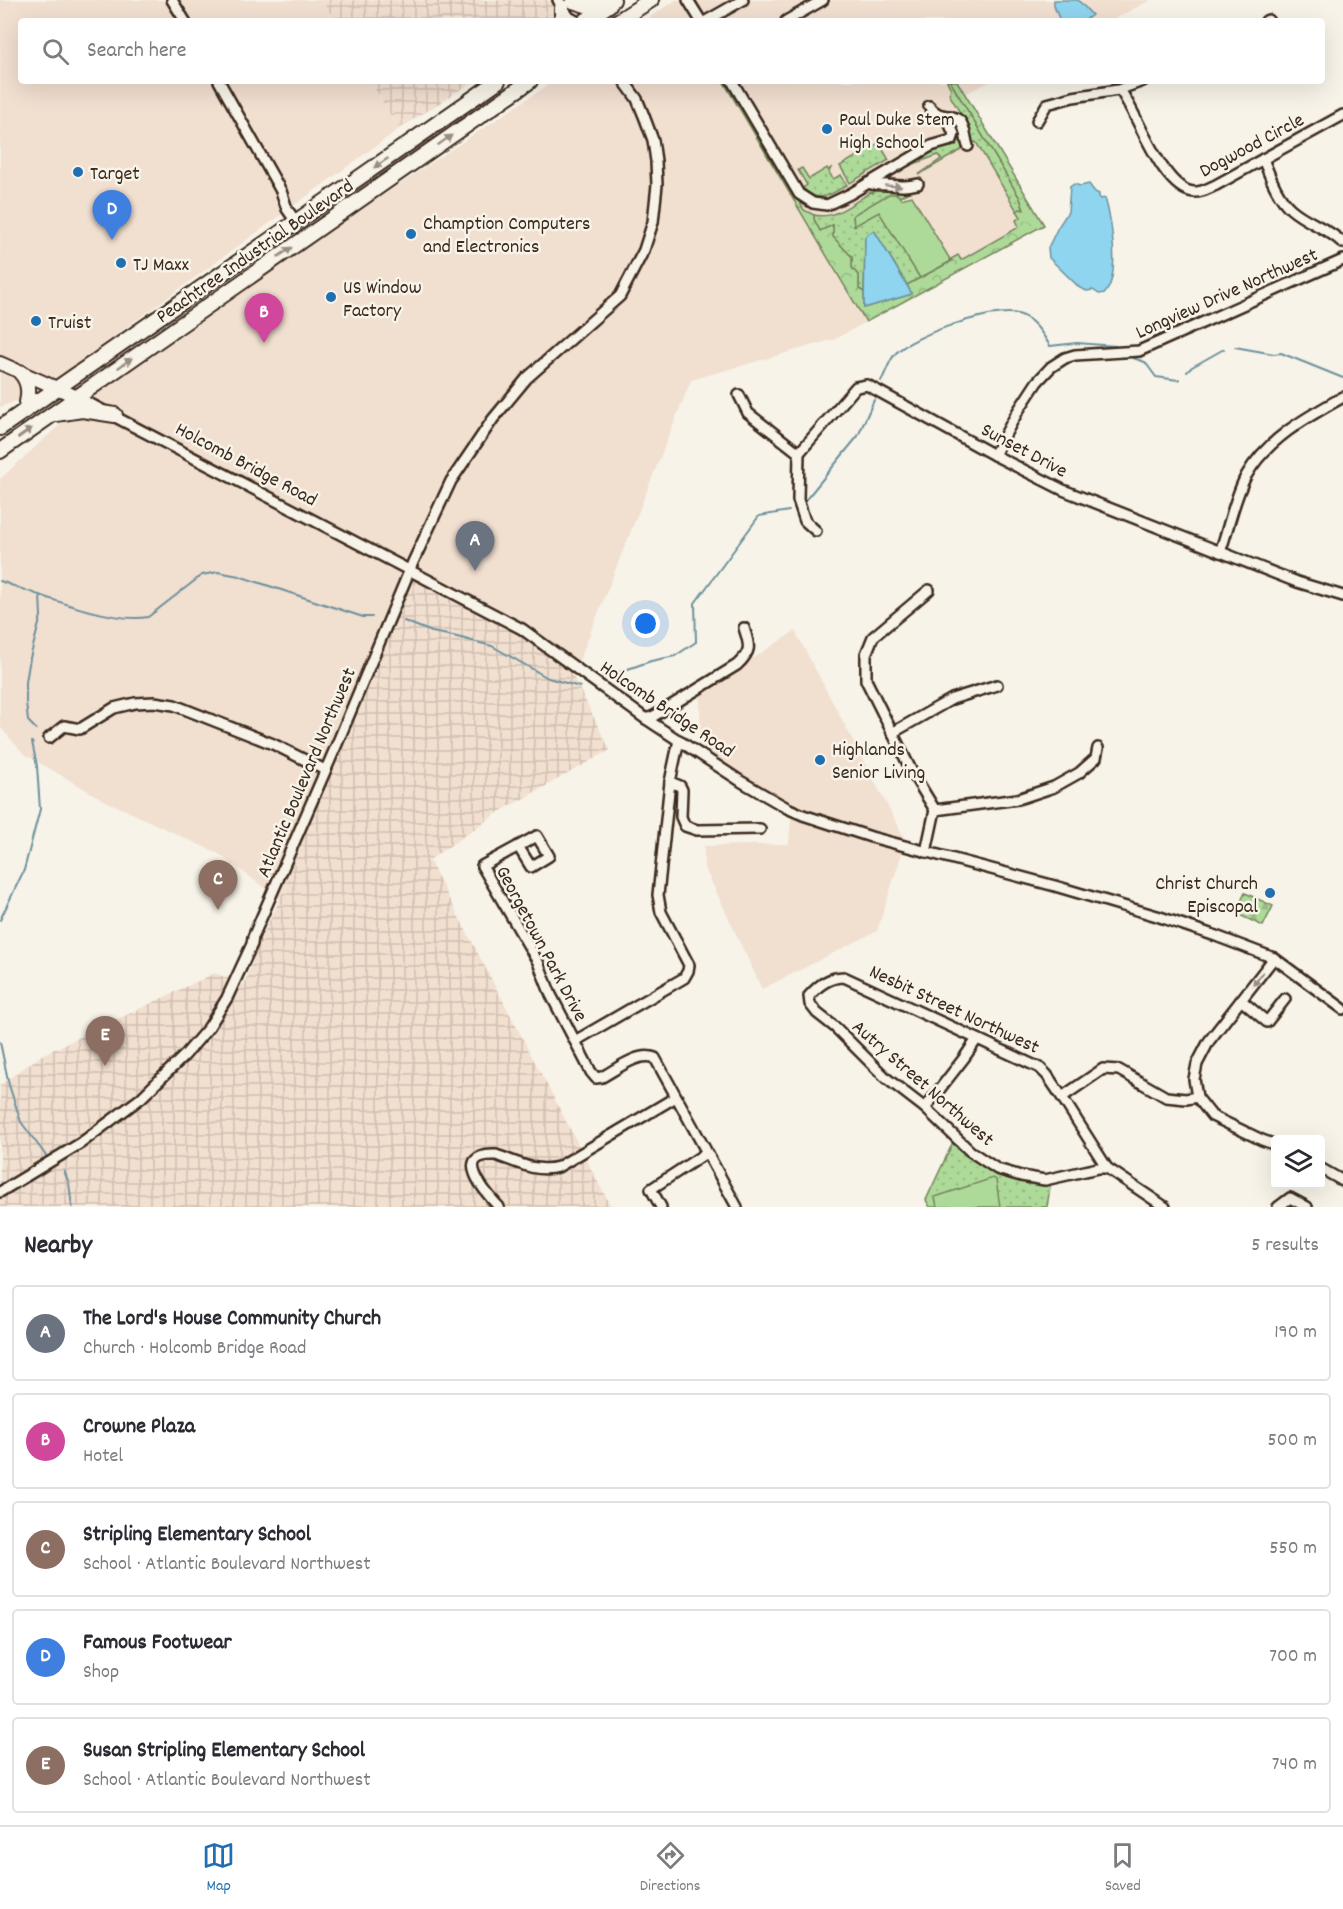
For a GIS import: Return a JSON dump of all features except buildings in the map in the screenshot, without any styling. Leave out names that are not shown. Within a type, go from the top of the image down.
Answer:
[{"type":"highway","points":[[566,6],[589,6],[614,0]]},
{"type":"highway","points":[[587,18],[614,0]]},
{"type":"highway","points":[[623,18],[651,0]]},
{"type":"highway","name":"Peachtree Industrial Boulevard","points":[[0,428],[494,84]]},
{"type":"highway","name":"Peachtree Industrial Boulevard","points":[[0,451],[526,84]]},
{"type":"highway","points":[[20,372],[28,386],[25,410]]},
{"type":"highway","points":[[51,415],[82,410],[115,415]]},
{"type":"main road","name":"Holcomb Bridge Road","points":[[0,363],[77,397]]},
{"type":"street","points":[[172,0],[182,18]]},
{"type":"street","points":[[688,0],[699,18]]},
{"type":"street","points":[[722,16],[743,0]]},
{"type":"street","points":[[791,18],[823,0]]},
{"type":"street","points":[[566,6],[580,13],[582,18]]},
{"type":"street","points":[[221,84],[296,222]]},
{"type":"street","name":"Atlantic Boulevard Northwest","points":[[0,1192],[81,1143],[141,1098],[185,1055],[209,1027],[227,998],[410,570],[452,482],[493,419],[527,378],[620,296],[644,250],[653,222],[657,185],[656,161],[644,116],[637,99],[626,84]]},
{"type":"street","points":[[734,84],[799,194],[813,203],[826,205],[930,146],[952,140],[954,134],[950,125],[950,116]]},
{"type":"street","points":[[1037,121],[1047,104],[1073,97],[1120,90],[1135,84]]},
{"type":"street","name":"Dogwood Circle","points":[[1120,90],[1148,144],[1168,174],[1183,189],[1191,192],[1198,192],[1216,185],[1343,115]]},
{"type":"street","points":[[929,106],[940,116],[950,116],[959,120],[968,146]]},
{"type":"street","points":[[1263,159],[1280,195],[1291,209],[1333,234],[1343,243]]},
{"type":"street","points":[[868,183],[877,186],[899,187],[918,184]]},
{"type":"street","name":"Longview Drive Northwest","points":[[994,455],[1037,382],[1051,367],[1065,358],[1076,355],[1139,351],[1343,260]]},
{"type":"street","name":"Sunset Drive","points":[[799,453],[856,387],[867,385],[994,455],[1064,490],[1297,582],[1343,596]]},
{"type":"street","points":[[739,395],[748,413],[799,453],[798,500],[805,521],[816,531]]},
{"type":"street","name":"Holcomb Bridge Road","points":[[77,397],[522,630],[646,719],[742,783],[787,808],[826,823],[1157,916],[1216,936],[1274,958],[1343,1010]]},
{"type":"street","points":[[1220,552],[1245,478],[1259,456],[1280,436],[1320,409],[1343,397]]},
{"type":"street","points":[[926,852],[935,810],[912,774],[866,680],[866,654],[873,637],[929,590]]},
{"type":"street","points":[[646,719],[737,665],[746,657],[750,646],[744,628]]},
{"type":"street","points":[[892,733],[952,699],[997,685]]},
{"type":"street","points":[[49,738],[64,726],[80,729],[114,708],[135,703],[154,702],[174,705],[262,740],[325,770]]},
{"type":"street","points":[[679,740],[670,782],[658,895],[661,912],[689,965],[688,971],[684,978],[575,1041],[596,1078],[641,1057],[648,1055],[655,1058],[737,1207]]},
{"type":"street","points":[[935,810],[1018,799],[1054,787],[1079,773],[1096,758],[1098,748]]},
{"type":"street","points":[[670,782],[680,786],[682,790],[681,817],[685,826],[697,830],[760,829]]},
{"type":"street","name":"Georgetown Park Drive","points":[[518,846],[482,866],[538,962],[551,995],[575,1041]]},
{"type":"street","points":[[1271,1143],[1212,1116],[1200,1101],[1194,1079],[1197,1064],[1209,1041],[1274,958]]},
{"type":"street","name":"Nesbit Street Northwest","points":[[826,1021],[810,1004],[809,996],[824,982],[844,977],[1040,1068],[1062,1097],[1107,1168]]},
{"type":"street","points":[[1241,1000],[1267,1022],[1285,999]]},
{"type":"street","name":"Autry Street Northwest","points":[[826,1021],[886,1078],[924,1108],[970,1151],[998,1168],[1021,1176],[1046,1180],[1107,1168]]},
{"type":"street","points":[[924,1108],[977,1039]]},
{"type":"street","points":[[1062,1097],[1103,1070],[1119,1070],[1166,1097],[1200,1101]]},
{"type":"street","points":[[499,1207],[476,1179],[474,1162],[477,1158],[496,1155],[536,1169],[545,1170],[558,1167],[676,1097]]},
{"type":"street","points":[[661,1207],[651,1189],[706,1153]]},
{"type":"street","points":[[1107,1168],[1165,1207]]},
{"type":"street","points":[[1325,1171],[1343,1181]]},
{"type":"street","points":[[1278,1207],[1290,1198],[1306,1207]]},
{"type":"shaded area","points":[[0,0],[322,0],[333,18],[18,18],[18,84],[372,84],[399,129],[35,394],[0,407]]},
{"type":"shaded area","points":[[322,0],[604,0],[575,18],[333,18]]},
{"type":"shaded area","points":[[676,0],[1151,0],[1116,18],[649,18]]},
{"type":"shaded area","points":[[372,84],[469,84],[399,129]]},
{"type":"shaded area","points":[[550,84],[985,84],[965,94],[1044,225],[835,339],[691,380],[573,676],[532,631],[325,779],[280,899],[219,854],[104,800],[24,754],[0,727],[0,479],[74,412],[322,236]]},
{"type":"shaded area","points":[[412,570],[532,631],[573,676],[610,750],[499,812],[429,860],[611,1207],[0,1207],[0,1085],[42,1055],[215,973],[244,985],[260,940],[280,899],[325,779]]},
{"type":"shaded area","points":[[795,631],[906,841],[877,931],[762,989],[704,866],[704,846],[789,844],[792,806],[701,753],[700,693]]},
{"type":"green space","points":[[725,84],[729,84],[804,210],[814,215],[820,231],[833,225],[833,237],[852,257],[852,268],[859,276],[859,289],[864,292],[864,308],[912,294],[907,285],[952,261],[951,259],[958,255],[961,260],[1019,227],[1016,220],[1021,217],[1017,211],[1024,210],[1020,198],[952,84],[959,84],[1044,225],[866,322]]},
{"type":"green space","points":[[948,84],[952,84],[1020,198],[1024,211],[1020,209],[1017,211],[976,142],[971,143],[969,125],[949,94],[951,89]]},
{"type":"green space","points":[[956,122],[961,128],[963,149],[918,175],[941,159],[938,155],[900,168],[935,148],[952,147],[957,139],[954,123]]},
{"type":"green space","points":[[879,143],[889,160],[850,183],[840,166]]},
{"type":"green space","points":[[802,168],[809,179],[831,168],[829,172],[833,179],[841,175],[847,185],[825,196],[814,196],[803,188],[807,185],[798,170]]},
{"type":"green space","points":[[886,187],[913,190],[899,197],[897,194],[853,216],[854,225],[879,211],[920,278],[907,285],[874,230],[865,237],[864,292],[859,289],[859,276],[852,268],[852,257],[833,237],[833,225],[820,231],[814,215],[837,213],[871,192],[873,193],[876,189]]},
{"type":"green space","points":[[889,194],[897,194],[901,199],[912,196],[951,261],[920,278],[879,212],[854,226],[853,215]]},
{"type":"green space","points":[[1245,893],[1273,906],[1263,926],[1235,913]]},
{"type":"green space","points":[[955,1138],[997,1169],[1051,1180],[1047,1207],[930,1207],[926,1200]]},
{"type":"green space","points":[[993,1178],[996,1180],[1000,1207],[937,1207],[935,1197]]},
{"type":"water","points":[[1054,0],[1078,0],[1092,15],[1088,18],[1059,18]]},
{"type":"water","points":[[1074,184],[1080,186],[1089,184],[1101,199],[1105,198],[1112,232],[1114,260],[1110,285],[1105,293],[1099,294],[1093,290],[1087,291],[1080,288],[1049,258],[1048,248],[1068,212],[1070,187]]},
{"type":"water","points":[[874,230],[912,294],[864,308],[865,237]]},
{"type":"waterway","points":[[881,381],[889,363],[905,346],[954,324],[991,315],[1007,313],[1023,316],[1037,327],[1050,346],[1077,343],[1116,346]]},
{"type":"waterway","points":[[1235,347],[1274,354],[1281,353],[1343,378]]},
{"type":"waterway","points":[[1187,372],[1224,349]]},
{"type":"waterway","points":[[1133,358],[1145,362],[1156,377],[1179,379]]},
{"type":"waterway","points":[[804,502],[858,436],[874,400]]},
{"type":"waterway","points":[[602,678],[651,661],[675,656],[696,642],[695,603],[759,516],[789,511]]},
{"type":"waterway","points":[[0,581],[95,612],[133,618],[148,617],[202,575],[218,572],[239,576],[363,617],[372,617]]},
{"type":"waterway","points":[[36,729],[28,721],[26,682],[41,616],[40,595]]},
{"type":"waterway","points":[[404,621],[432,632],[492,646],[548,678],[580,687]]},
{"type":"waterway","points":[[0,920],[24,870],[40,809],[37,766],[32,742]]},
{"type":"waterway","points":[[0,1042],[9,1085],[21,1122],[47,1157]]},
{"type":"waterway","points":[[64,1171],[69,1183],[72,1207]]},
{"type":"place","name":"Paul Duke Stem High School","points":[[827,129]]},
{"type":"place","name":"Target","points":[[78,172]]},
{"type":"place","name":"Chamption Computers and Electronics","points":[[411,234]]},
{"type":"place","name":"Famous Footwear","points":[[112,240]]},
{"type":"place","name":"TJ Maxx","points":[[121,263]]},
{"type":"place","name":"US Window Factory","points":[[331,297]]},
{"type":"place","name":"Truist","points":[[36,321]]},
{"type":"place","name":"Crowne Plaza","points":[[264,343]]},
{"type":"place","name":"The Lord's House Community Church","points":[[475,571]]},
{"type":"place","name":"Highlands Senior Living","points":[[820,760]]},
{"type":"place","name":"Christ Church Episcopal","points":[[1270,893]]},
{"type":"place","name":"Stripling Elementary School","points":[[218,910]]},
{"type":"place","name":"Susan Stripling Elementary School","points":[[105,1066]]}]
